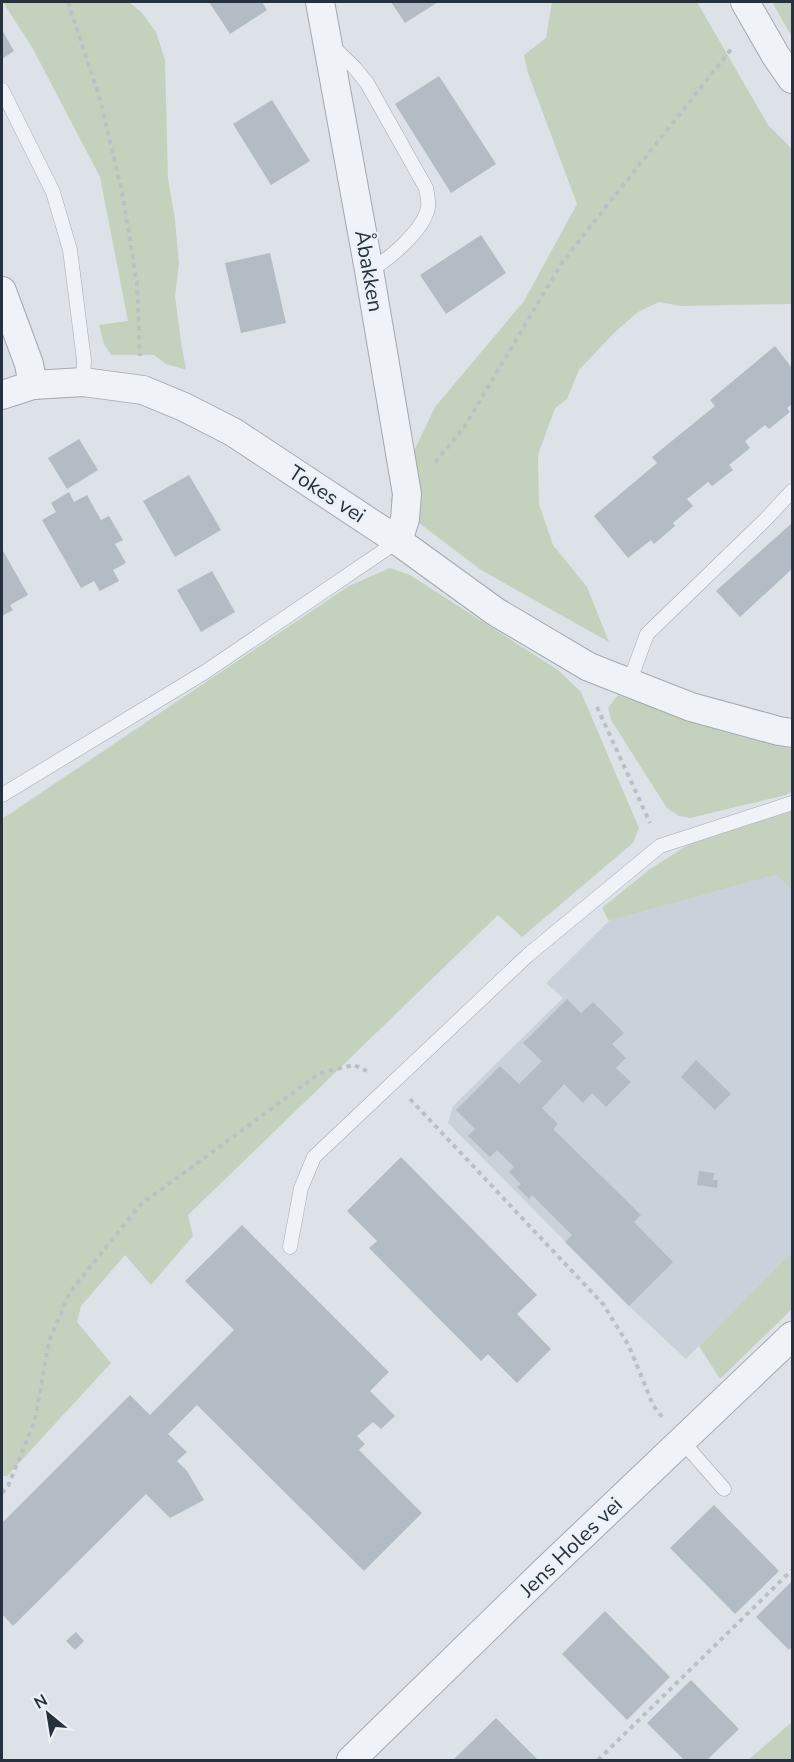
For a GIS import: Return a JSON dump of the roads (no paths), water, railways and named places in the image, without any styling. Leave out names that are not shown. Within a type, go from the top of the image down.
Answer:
[{"type":"street","name":"Åbakken","points":[[320,2],[407,494],[405,519],[398,540]]},
{"type":"street","points":[[748,8],[792,79]]},
{"type":"street","points":[[2,291],[29,364],[33,385]]},
{"type":"street","name":"Tokes vei","points":[[2,395],[33,385],[83,382],[142,390],[184,407],[233,432],[398,540],[496,612],[589,667],[691,707],[792,733]]},
{"type":"street","name":"Jens Holes vei","points":[[351,1761],[792,1336]]},
{"type":"lane","points":[[326,40],[367,83],[426,188],[428,211],[420,226],[384,263],[369,270]]},
{"type":"lane","points":[[2,90],[53,192],[70,250],[84,360],[83,382]]},
{"type":"lane","points":[[629,683],[647,634],[792,491]]},
{"type":"lane","points":[[2,795],[205,672],[398,540]]},
{"type":"lane","points":[[290,1247],[301,1188],[314,1157],[528,955],[660,846],[792,803]]},
{"type":"lane","points":[[682,1441],[724,1489]]}]
